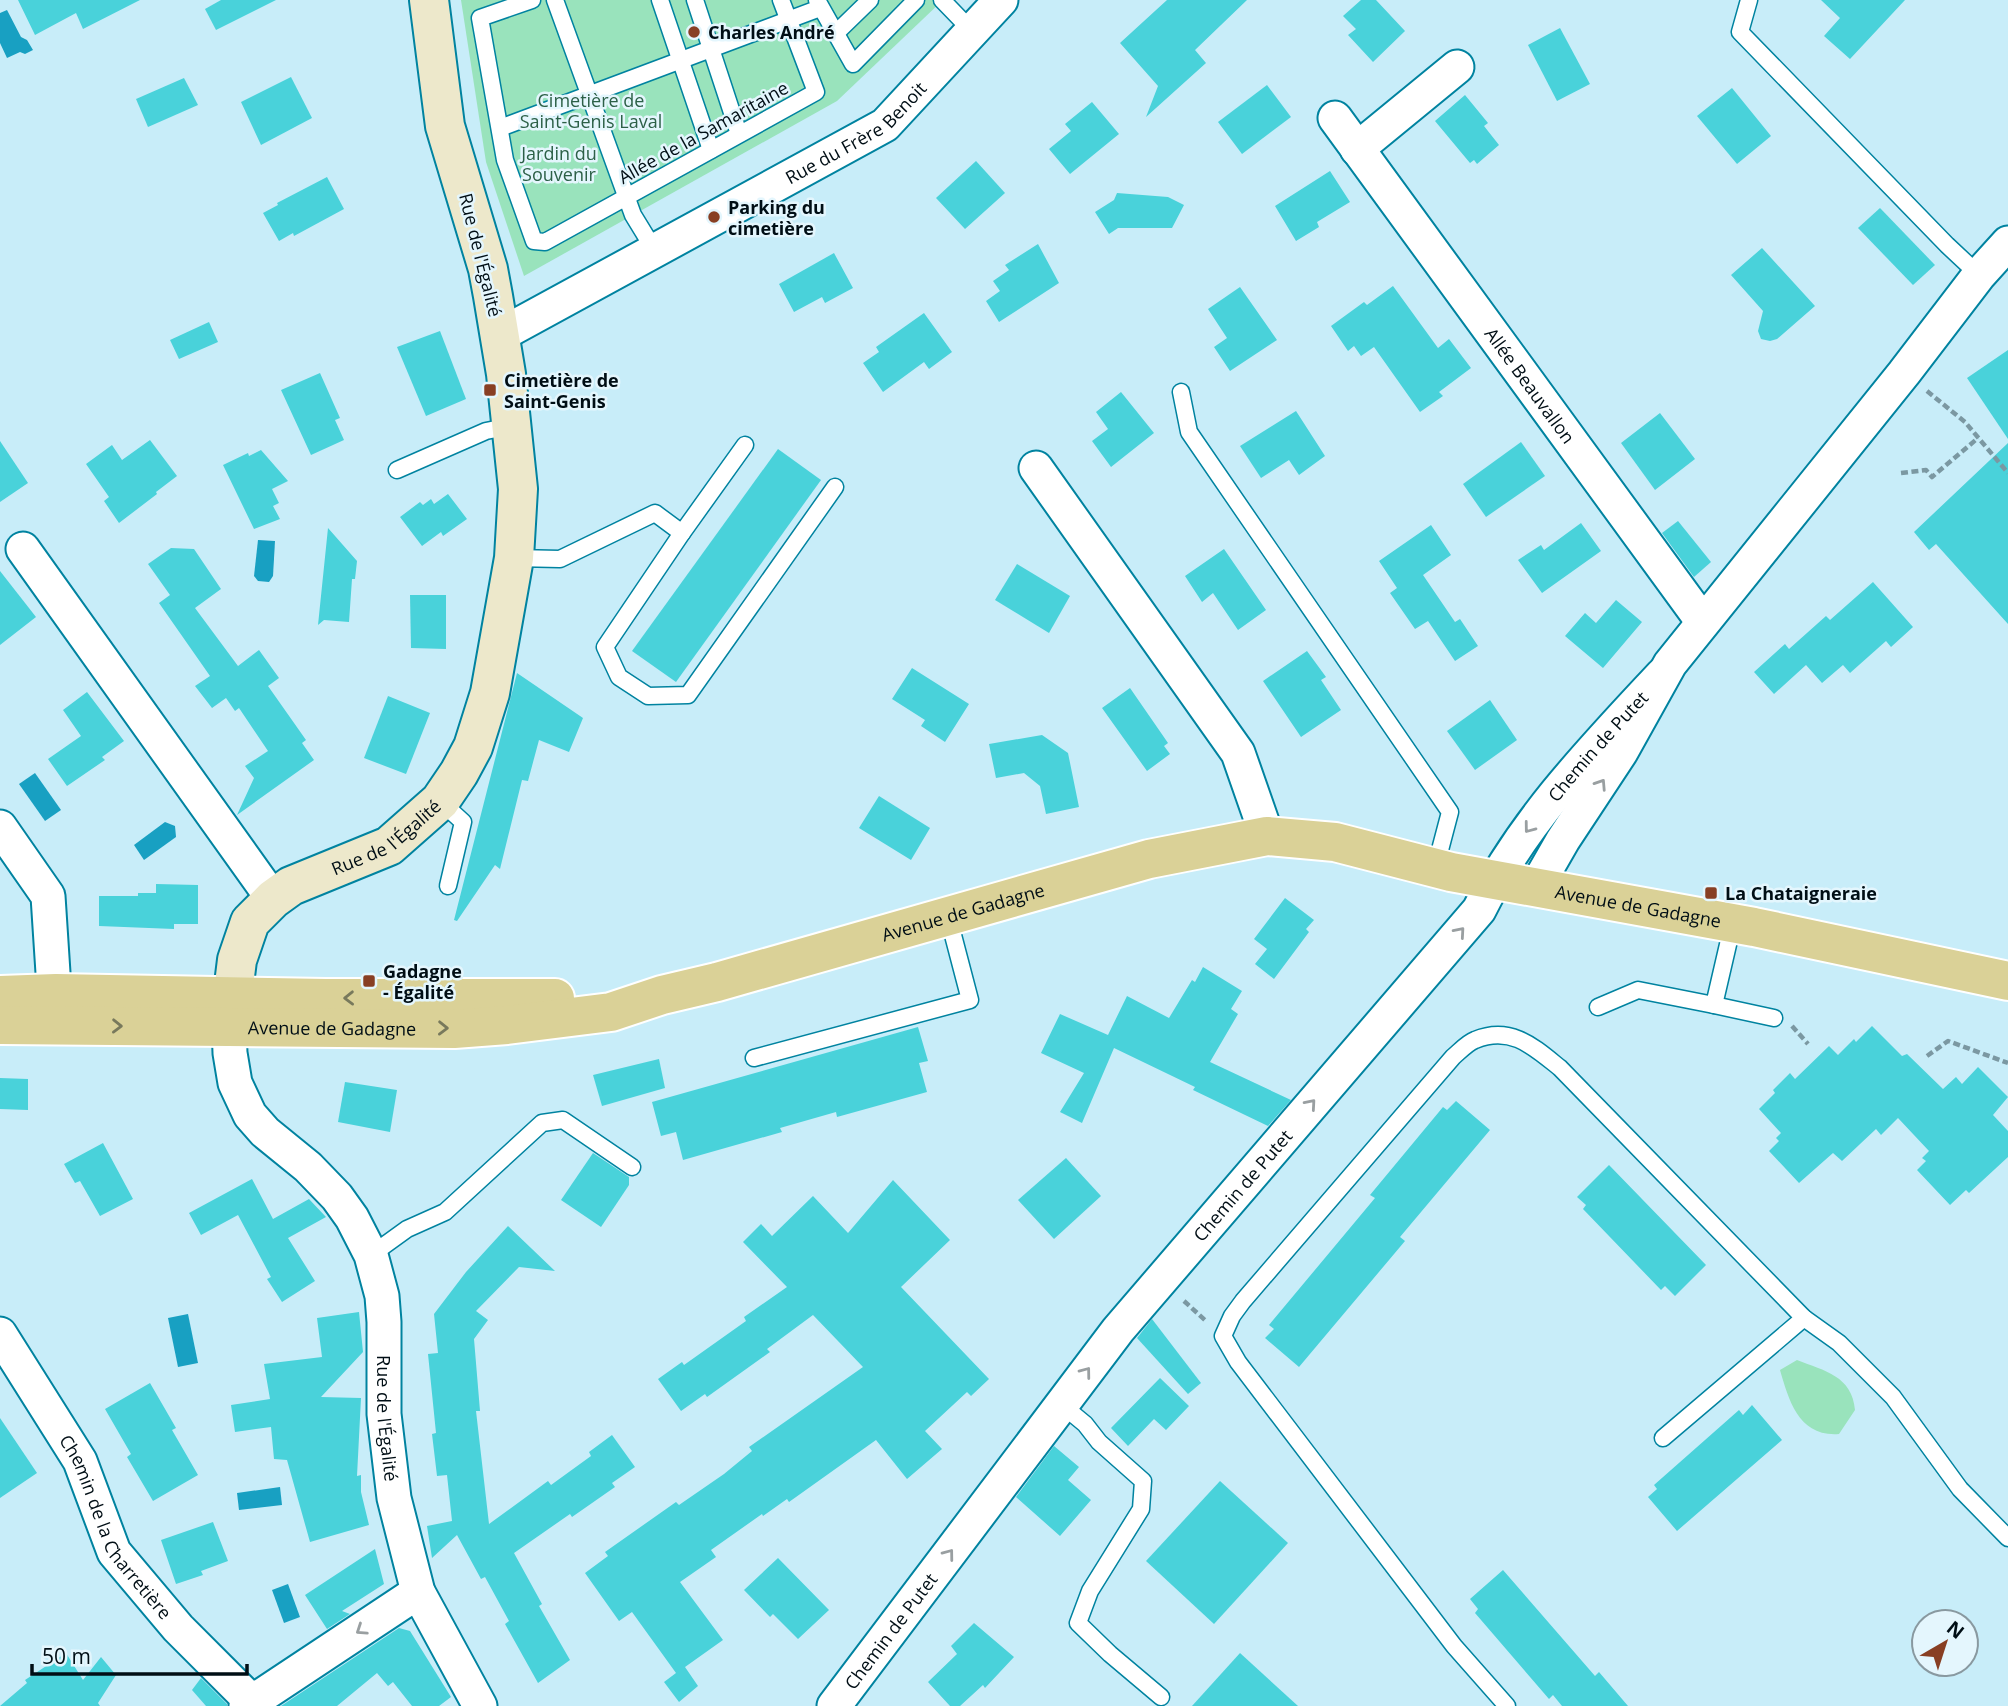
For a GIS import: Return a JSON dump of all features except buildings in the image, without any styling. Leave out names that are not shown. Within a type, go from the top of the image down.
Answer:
[{"type":"main road","name":"Avenue de Gadagne","points":[[0,995],[56,1009],[230,1011],[662,995],[730,979],[1149,859],[1267,836],[1335,842],[1435,869],[1733,923],[2008,981]]},
{"type":"main road","name":"Avenue de Gadagne","points":[[0,1025],[56,1009]]},
{"type":"street","name":"Rue de l'Égalité","points":[[429,0],[445,126],[488,269],[500,335],[518,489],[514,558],[490,692],[472,747],[459,774],[440,801],[390,846],[291,886],[273,899],[250,922],[237,960],[230,1011],[230,1053],[235,1083],[250,1115],[337,1197],[352,1218],[371,1255],[383,1309],[384,1414],[394,1498],[418,1592],[480,1706]]},
{"type":"street","name":"Rue du Frère Benoit","points":[[500,335],[885,125],[1001,0]]},
{"type":"street","points":[[1357,149],[1457,66]]},
{"type":"street","name":"Allée Beauvallon","points":[[1335,118],[1703,622]]},
{"type":"street","name":"Chemin de Putet","points":[[834,1706],[1118,1330],[1479,910],[1508,856],[1558,791],[1662,675],[1979,275],[2008,243]]},
{"type":"street","points":[[1036,468],[1238,753],[1267,836]]},
{"type":"street","points":[[23,549],[273,899]]},
{"type":"street","name":"Chemin de Putet","points":[[1536,887],[1563,840],[1621,752],[1662,675]]},
{"type":"street","points":[[0,827],[48,896],[56,1009]]},
{"type":"street","name":"Chemin de la Charretière","points":[[0,1334],[80,1461],[114,1552],[178,1628],[249,1704]]},
{"type":"street","points":[[249,1704],[418,1592]]},
{"type":"lane","points":[[532,0],[481,18],[500,128],[789,20],[819,4],[853,64],[914,1]]},
{"type":"lane","points":[[555,0],[633,215],[655,251]]},
{"type":"lane","points":[[660,0],[711,150]]},
{"type":"lane","points":[[695,0],[739,134]]},
{"type":"lane","points":[[781,0],[789,20]]},
{"type":"lane","points":[[942,0],[972,31]]},
{"type":"lane","points":[[1749,0],[1740,32],[1979,275]]},
{"type":"lane","points":[[835,34],[860,4]]},
{"type":"lane","name":"Allée de la Samaritaine","points":[[500,128],[505,160],[534,241],[545,242],[816,92],[789,20]]},
{"type":"lane","points":[[1181,392],[1189,432],[1450,812],[1435,869]]},
{"type":"lane","points":[[397,470],[486,431],[511,426]]},
{"type":"lane","points":[[745,445],[605,647],[619,677],[648,696],[688,695],[835,487]]},
{"type":"lane","points":[[514,558],[560,559],[654,513],[682,533]]},
{"type":"lane","points":[[440,801],[463,822],[448,886]]},
{"type":"lane","points":[[754,1058],[971,1000],[948,916]]},
{"type":"lane","points":[[1714,1005],[1733,923]]},
{"type":"lane","points":[[1598,1007],[1638,990],[1774,1018]]},
{"type":"lane","points":[[1507,1706],[1454,1646],[1238,1362],[1223,1336],[1232,1316],[1243,1301],[1452,1057],[1474,1041],[1500,1035],[1527,1041],[1560,1068],[1804,1318],[1839,1343],[1893,1397],[1960,1489],[2008,1538]]},
{"type":"lane","points":[[371,1255],[407,1229],[445,1212],[542,1123],[563,1120],[632,1167]]},
{"type":"lane","points":[[1663,1438],[1804,1318]]},
{"type":"lane","points":[[1062,1405],[1143,1481],[1141,1509],[1090,1591],[1079,1623],[1110,1654],[1161,1697]]},
{"type":"path","points":[[1904,373],[1965,422],[2008,473]]},
{"type":"path","points":[[1901,473],[1926,470],[1932,477],[1978,438]]},
{"type":"path","points":[[1927,1056],[1948,1041],[2008,1063]]},
{"type":"path","points":[[1160,1279],[1223,1336]]},
{"type":"green space","name":"Cimetière de Saint-Genis Laval","points":[[461,0],[943,0],[837,101],[524,276],[486,162]]},
{"type":"green space","points":[[1797,1360],[1835,1376],[1849,1389],[1855,1410],[1839,1434],[1814,1430],[1805,1423],[1792,1405],[1780,1370]]},
{"type":"water","points":[[7,10],[21,37],[27,40],[33,50],[7,58],[0,43],[0,13]]},
{"type":"water","points":[[258,540],[275,541],[273,576],[269,582],[258,581],[254,576]]},
{"type":"water","points":[[35,773],[61,810],[45,821],[19,784]]},
{"type":"water","points":[[165,822],[175,826],[176,837],[144,860],[134,845]]},
{"type":"water","points":[[188,1314],[198,1363],[178,1367],[168,1318]]},
{"type":"water","points":[[280,1487],[282,1505],[239,1510],[237,1493]]},
{"type":"water","points":[[288,1584],[300,1617],[284,1623],[272,1590]]},
{"type":"place","name":"Charles André","points":[[694,32]]},
{"type":"place","name":"Parking du cimetière","points":[[714,217]]},
{"type":"place","name":"Cimetière de Saint-Genis","points":[[490,390]]},
{"type":"place","name":"La Chataigneraie","points":[[1711,893]]},
{"type":"place","name":"Gadagne - Égalité","points":[[369,981]]},
{"type":"park label","name":"Jardin du Souvenir","points":[[559,163]]}]
